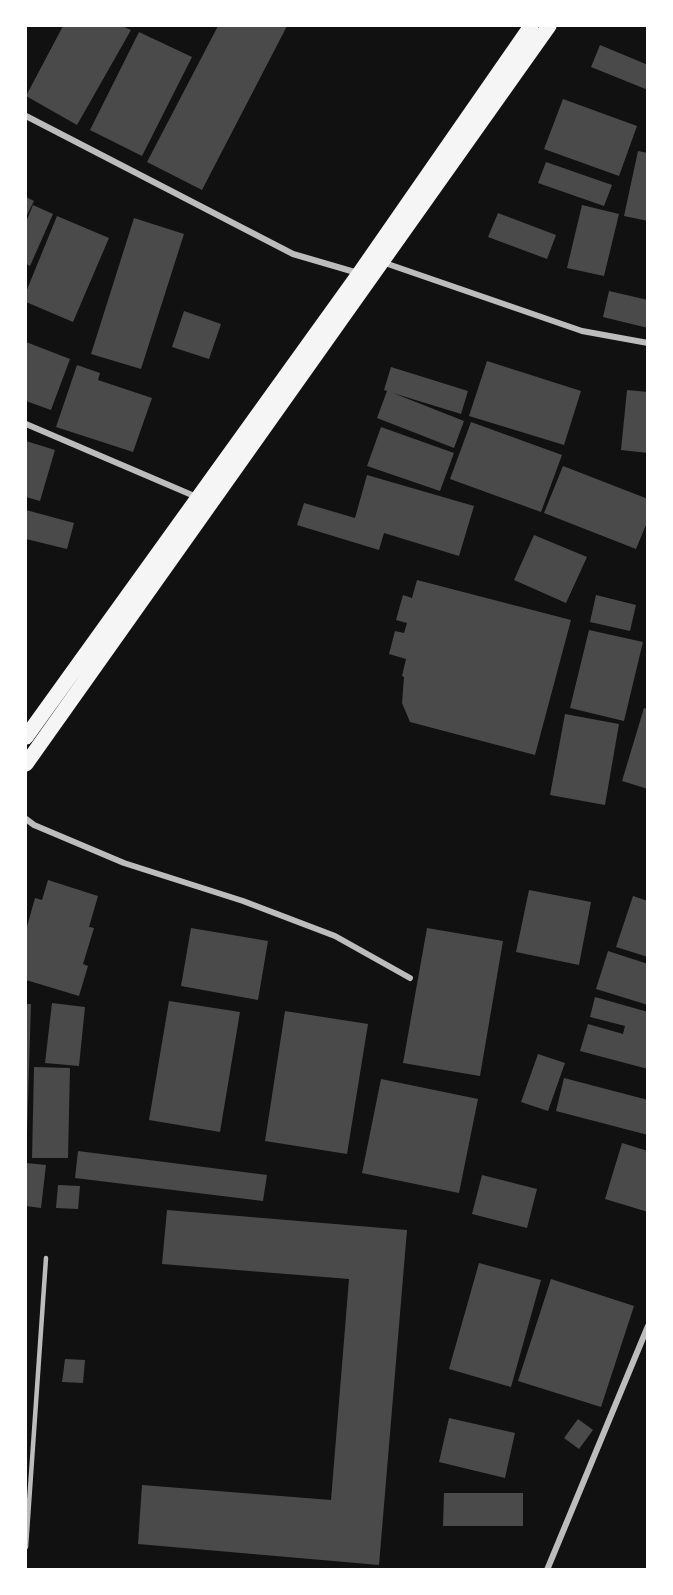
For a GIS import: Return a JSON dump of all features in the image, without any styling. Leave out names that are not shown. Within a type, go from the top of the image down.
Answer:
[{"type":"main road","points":[[26,737],[200,498],[531,26]]},
{"type":"main road","points":[[26,764],[549,26]]},
{"type":"street","points":[[26,116],[293,254],[359,274]]},
{"type":"street","points":[[382,261],[582,331],[648,343]]},
{"type":"street","points":[[26,424],[200,498]]},
{"type":"street","points":[[26,819],[34,825],[124,863],[243,901],[335,936],[410,978]]},
{"type":"street","points":[[547,1569],[648,1326]]},
{"type":"lane","points":[[26,1547],[46,1258]]},
{"type":"building","points":[[63,26],[122,26],[131,30],[77,125],[26,96]]},
{"type":"building","points":[[218,26],[287,26],[202,190],[147,162]]},
{"type":"building","points":[[139,32],[192,57],[142,156],[90,130]]},
{"type":"building","points":[[600,45],[648,65],[648,90],[591,67]]},
{"type":"building","points":[[563,99],[637,126],[619,176],[544,149]]},
{"type":"building","points":[[638,151],[648,153],[648,221],[624,216]]},
{"type":"building","points":[[546,162],[612,185],[604,206],[538,183]]},
{"type":"building","points":[[26,197],[34,201],[26,217]]},
{"type":"building","points":[[33,205],[53,214],[30,266],[26,264],[26,222]]},
{"type":"building","points":[[582,205],[619,214],[604,276],[567,268]]},
{"type":"building","points":[[498,213],[556,235],[547,259],[488,237]]},
{"type":"building","points":[[57,216],[109,238],[73,322],[26,302],[26,292]]},
{"type":"building","points":[[134,218],[184,234],[141,369],[91,354]]},
{"type":"building","points":[[609,291],[648,300],[648,328],[603,317]]},
{"type":"building","points":[[184,311],[221,324],[209,359],[172,347]]},
{"type":"building","points":[[26,342],[70,359],[51,410],[26,401]]},
{"type":"building","points":[[487,361],[581,391],[564,445],[469,416]]},
{"type":"building","points":[[77,365],[100,373],[98,380],[152,398],[133,452],[56,427]]},
{"type":"building","points":[[391,367],[468,391],[461,414],[393,393],[464,421],[454,448],[377,418],[387,391],[384,390]]},
{"type":"building","points":[[627,390],[648,392],[648,453],[621,450]]},
{"type":"building","points":[[471,422],[562,455],[541,512],[450,479]]},
{"type":"building","points":[[381,427],[454,453],[440,491],[367,466]]},
{"type":"building","points":[[26,441],[55,450],[40,501],[26,497]]},
{"type":"building","points":[[563,466],[648,499],[648,520],[636,549],[544,513]]},
{"type":"building","points":[[367,475],[474,506],[459,556],[384,533],[379,550],[297,525],[304,503],[355,518]]},
{"type":"building","points":[[26,510],[74,523],[67,549],[26,539]]},
{"type":"building","points":[[534,535],[587,557],[566,603],[514,580]]},
{"type":"building","points":[[417,580],[571,620],[535,755],[410,722],[402,703],[404,677],[402,676],[406,659],[389,654],[395,631],[404,633],[407,623],[396,620],[403,595],[412,598]]},
{"type":"building","points":[[596,595],[636,605],[630,631],[590,622]]},
{"type":"building","points":[[589,630],[643,642],[624,721],[570,708]]},
{"type":"building","points":[[644,708],[648,709],[648,789],[622,781]]},
{"type":"building","points":[[565,714],[619,724],[605,805],[550,795]]},
{"type":"building","points":[[48,880],[98,896],[89,927],[94,928],[83,964],[88,966],[79,996],[26,980],[26,930],[35,898],[42,900]]},
{"type":"building","points":[[529,890],[591,902],[579,965],[516,952]]},
{"type":"building","points":[[633,896],[648,901],[648,957],[616,947]]},
{"type":"building","points":[[191,928],[268,941],[258,1000],[181,986]]},
{"type":"building","points":[[427,928],[503,941],[480,1076],[403,1063]]},
{"type":"building","points":[[608,951],[648,964],[648,1005],[596,989]]},
{"type":"building","points":[[595,997],[648,1012],[648,1069],[580,1051],[588,1024],[623,1034],[625,1026],[590,1017]]},
{"type":"building","points":[[169,1001],[240,1012],[220,1132],[149,1120]]},
{"type":"building","points":[[52,1003],[85,1007],[79,1066],[45,1063]]},
{"type":"building","points":[[26,1004],[31,1004],[27,1133],[26,1133]]},
{"type":"building","points":[[285,1011],[368,1024],[347,1154],[265,1141]]},
{"type":"building","points":[[538,1054],[565,1063],[548,1111],[521,1102]]},
{"type":"building","points":[[34,1067],[70,1068],[68,1158],[32,1158]]},
{"type":"building","points":[[564,1078],[648,1100],[648,1135],[556,1111]]},
{"type":"building","points":[[381,1079],[478,1099],[459,1193],[362,1173]]},
{"type":"building","points":[[622,1143],[648,1151],[648,1212],[605,1199]]},
{"type":"building","points":[[78,1151],[267,1175],[263,1201],[75,1178]]},
{"type":"building","points":[[26,1163],[46,1165],[41,1208],[26,1206]]},
{"type":"building","points":[[482,1175],[537,1189],[527,1228],[472,1214]]},
{"type":"building","points":[[58,1185],[80,1186],[78,1209],[56,1208]]},
{"type":"building","points":[[167,1210],[407,1230],[379,1565],[138,1544],[142,1485],[331,1500],[349,1279],[162,1264]]},
{"type":"building","points":[[479,1263],[541,1280],[511,1387],[449,1369]]},
{"type":"building","points":[[551,1279],[634,1306],[601,1407],[518,1381]]},
{"type":"building","points":[[65,1359],[85,1360],[83,1383],[62,1382]]},
{"type":"building","points":[[449,1418],[515,1433],[505,1478],[439,1462]]},
{"type":"building","points":[[578,1419],[593,1430],[579,1449],[564,1438]]},
{"type":"building","points":[[444,1493],[523,1493],[523,1526],[443,1526]]}]
